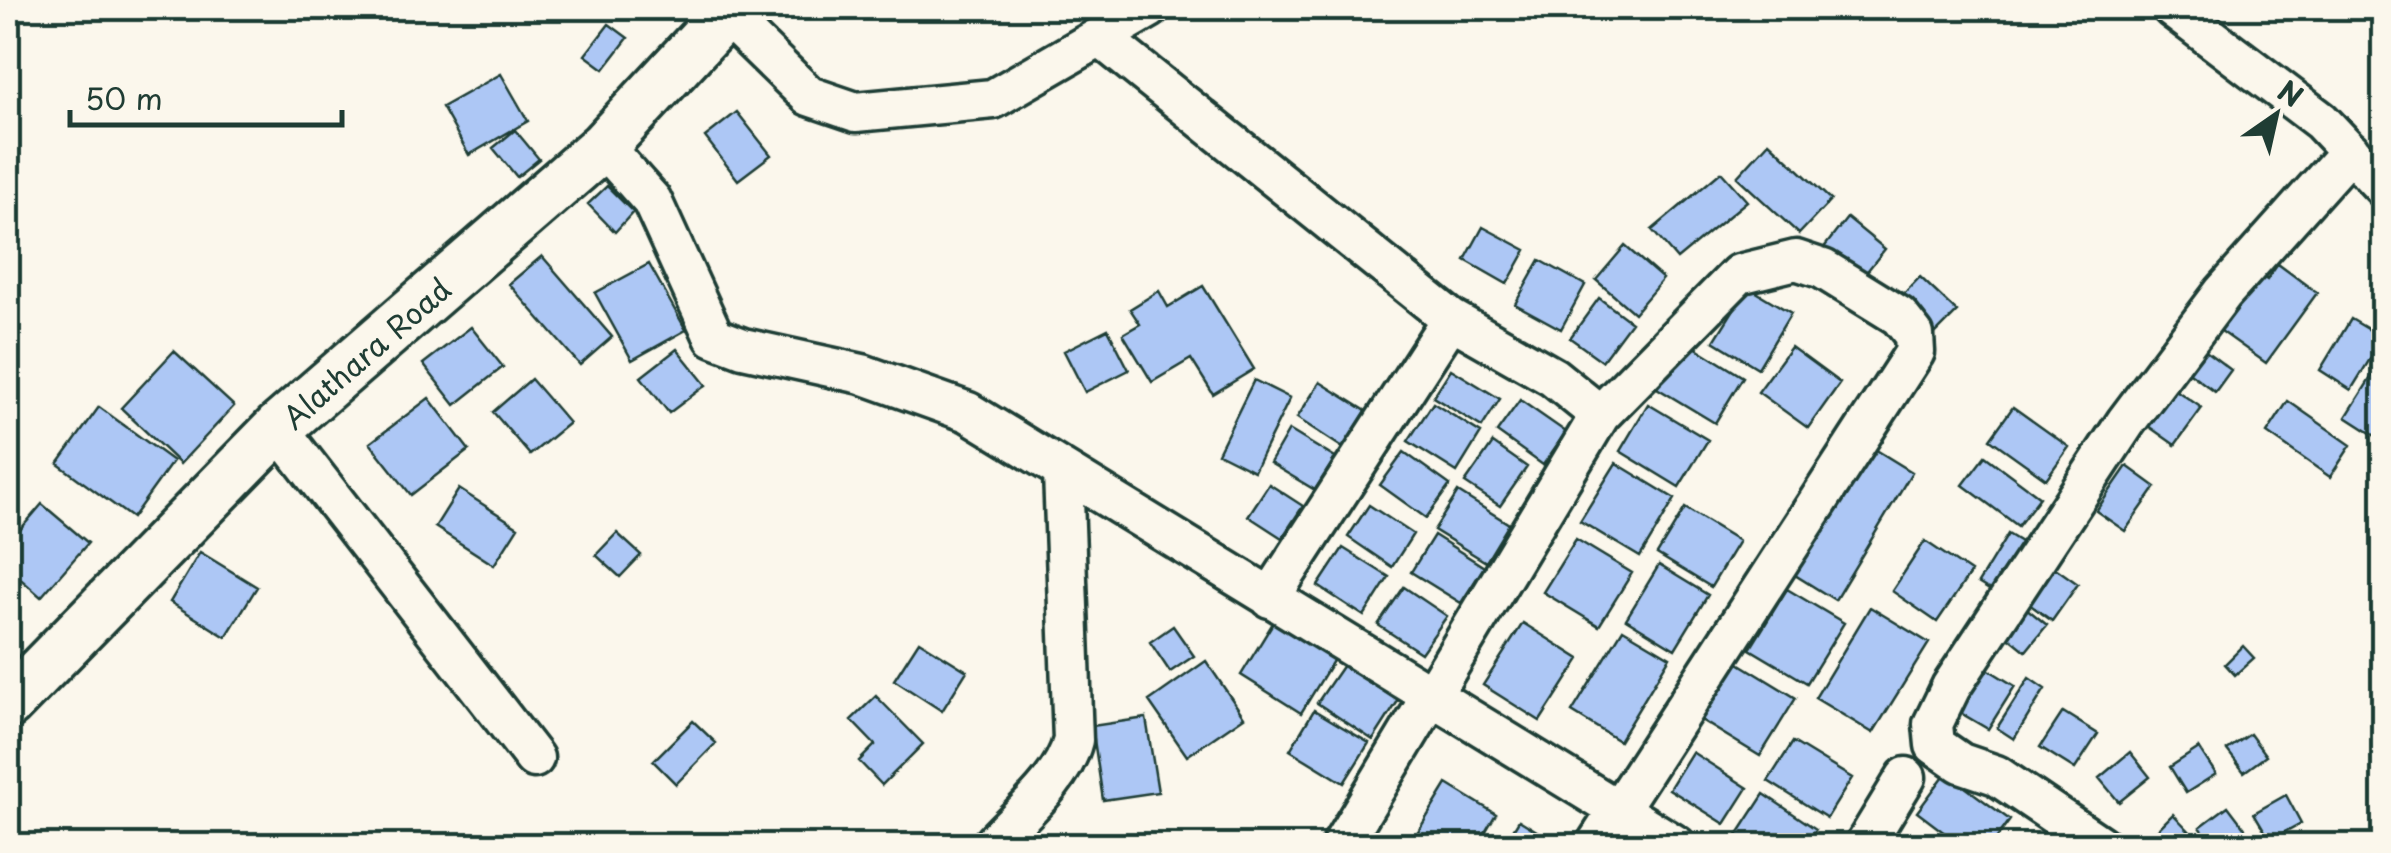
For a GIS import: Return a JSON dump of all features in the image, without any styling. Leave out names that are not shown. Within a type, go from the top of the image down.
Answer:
[{"type":"street","points":[[729,12],[809,96],[856,112],[994,99],[1150,8]]},
{"type":"street","points":[[2172,8],[2321,121],[2384,188]]},
{"type":"street","name":"Alathara Road","points":[[8,704],[278,428],[603,146],[729,12]]},
{"type":"street","points":[[1101,38],[1451,319],[1554,377],[1600,415]]},
{"type":"street","points":[[603,146],[652,202],[714,336],[742,348],[862,374],[968,412],[1677,846]]},
{"type":"street","points":[[2101,846],[1996,775],[1935,745],[1933,724],[1951,687],[2126,422],[2222,293],[2350,151]]},
{"type":"street","points":[[1341,846],[1427,696],[1600,415],[1739,274],[1796,260],[1823,270],[1899,316],[1914,335],[1915,352],[1595,846]]},
{"type":"street","points":[[1270,598],[1451,319]]},
{"type":"street","points":[[278,428],[534,758]]},
{"type":"street","points":[[991,846],[1054,777],[1069,757],[1073,740],[1062,473]]},
{"type":"street","points":[[1864,846],[1906,777]]},
{"type":"building","points":[[609,24],[628,38],[604,69],[585,55]]},
{"type":"building","points":[[501,74],[528,121],[469,155],[442,107]]},
{"type":"building","points":[[737,112],[771,155],[738,180],[705,137]]},
{"type":"building","points":[[515,130],[539,159],[517,177],[493,148]]},
{"type":"building","points":[[1769,142],[1831,200],[1799,234],[1737,177]]},
{"type":"building","points":[[1721,172],[1747,201],[1677,259],[1652,230]]},
{"type":"building","points":[[607,186],[633,212],[615,232],[588,204]]},
{"type":"building","points":[[1847,218],[1885,249],[1860,280],[1822,250]]},
{"type":"building","points":[[1483,227],[1526,250],[1507,284],[1465,260]]},
{"type":"building","points":[[1625,246],[1663,279],[1634,313],[1596,280]]},
{"type":"building","points":[[542,256],[612,337],[580,365],[509,284]]},
{"type":"building","points":[[1540,260],[1585,285],[1561,329],[1515,304]]},
{"type":"building","points":[[649,264],[686,330],[632,360],[595,293]]},
{"type":"building","points":[[2278,264],[2317,293],[2266,363],[2214,326],[2254,271],[2267,280]]},
{"type":"building","points":[[1920,277],[1957,312],[1931,338],[1895,303]]},
{"type":"building","points":[[1203,286],[1254,369],[1213,394],[1191,359],[1152,382],[1123,334],[1140,324],[1130,309],[1159,291],[1168,307]]},
{"type":"building","points":[[1748,287],[1791,313],[1758,368],[1714,341]]},
{"type":"building","points":[[1599,298],[1631,322],[1602,361],[1570,338]]},
{"type":"building","points":[[2351,319],[2383,338],[2351,390],[2320,370]]},
{"type":"building","points":[[471,327],[503,367],[455,405],[423,364]]},
{"type":"building","points":[[1108,329],[1129,370],[1085,392],[1064,351]]},
{"type":"building","points":[[1685,341],[1743,377],[1715,423],[1657,388]]},
{"type":"building","points":[[1791,347],[1840,383],[1808,428],[1758,392]]},
{"type":"building","points":[[677,349],[706,385],[669,413],[641,377]]},
{"type":"building","points":[[2203,349],[2231,370],[2215,392],[2186,370]]},
{"type":"building","points":[[174,351],[234,406],[180,464],[121,408]]},
{"type":"building","points":[[2384,357],[2384,426],[2377,437],[2346,417]]},
{"type":"building","points":[[1451,369],[1500,399],[1482,427],[1433,397]]},
{"type":"building","points":[[531,379],[569,423],[530,455],[493,412]]},
{"type":"building","points":[[1254,380],[1290,398],[1254,471],[1218,453]]},
{"type":"building","points":[[1320,382],[1366,411],[1343,448],[1297,418]]},
{"type":"building","points":[[2167,384],[2202,408],[2175,445],[2141,421]]},
{"type":"building","points":[[429,398],[469,450],[411,495],[370,443]]},
{"type":"building","points":[[1520,400],[1566,432],[1543,465],[1497,432]]},
{"type":"building","points":[[2288,401],[2351,445],[2330,477],[2267,433]]},
{"type":"building","points":[[1433,403],[1481,433],[1457,472],[1408,441]]},
{"type":"building","points":[[1648,404],[1708,440],[1679,487],[1620,451]]},
{"type":"building","points":[[99,407],[173,461],[132,518],[58,464]]},
{"type":"building","points":[[2013,407],[2069,447],[2046,479],[1990,439]]},
{"type":"building","points":[[1289,430],[1335,458],[1315,490],[1270,463]]},
{"type":"building","points":[[1493,443],[1527,467],[1500,506],[1465,483]]},
{"type":"building","points":[[1865,443],[1912,472],[1835,600],[1787,570]]},
{"type":"building","points":[[1404,452],[1450,485],[1426,518],[1380,485]]},
{"type":"building","points":[[1985,456],[2040,497],[2018,526],[1963,485]]},
{"type":"building","points":[[1616,463],[1675,499],[1640,557],[1580,521]]},
{"type":"building","points":[[2127,466],[2156,487],[2125,531],[2096,511]]},
{"type":"building","points":[[1269,484],[1303,506],[1282,538],[1248,516]]},
{"type":"building","points":[[459,489],[518,527],[494,565],[435,527]]},
{"type":"building","points":[[1458,492],[1509,524],[1486,562],[1434,530]]},
{"type":"building","points":[[42,504],[88,543],[41,597],[8,568],[8,544]]},
{"type":"building","points":[[1369,505],[1413,534],[1392,567],[1348,537]]},
{"type":"building","points":[[1685,508],[1739,541],[1711,587],[1657,554]]},
{"type":"building","points":[[617,533],[641,555],[620,577],[596,555]]},
{"type":"building","points":[[2008,534],[2026,545],[1996,594],[1978,583]]},
{"type":"building","points":[[1434,535],[1484,567],[1461,603],[1411,572]]},
{"type":"building","points":[[1576,539],[1632,573],[1599,626],[1543,592]]},
{"type":"building","points":[[1925,541],[1971,572],[1937,622],[1892,591]]},
{"type":"building","points":[[1343,548],[1389,577],[1364,616],[1318,586]]},
{"type":"building","points":[[200,552],[257,587],[226,637],[170,602]]},
{"type":"building","points":[[2047,562],[2078,584],[2052,621],[2021,598]]},
{"type":"building","points":[[1659,565],[1708,595],[1675,649],[1626,619]]},
{"type":"building","points":[[1404,587],[1447,616],[1421,653],[1378,625]]},
{"type":"building","points":[[1787,589],[1844,623],[1807,683],[1750,649]]},
{"type":"building","points":[[2020,603],[2047,625],[2026,651],[1999,629]]},
{"type":"building","points":[[1870,607],[1929,643],[1873,733],[1815,698]]},
{"type":"building","points":[[1276,618],[1336,656],[1301,713],[1241,675]]},
{"type":"building","points":[[1523,623],[1580,659],[1540,721],[1483,685]]},
{"type":"building","points":[[1173,626],[1194,656],[1170,672],[1150,642]]},
{"type":"building","points":[[1623,629],[1670,657],[1619,741],[1572,712]]},
{"type":"building","points":[[919,641],[967,671],[942,711],[894,680]]},
{"type":"building","points":[[2243,646],[2254,658],[2235,675],[2225,664]]},
{"type":"building","points":[[1206,661],[1244,717],[1187,756],[1149,701]]},
{"type":"building","points":[[1737,662],[1796,698],[1760,756],[1701,720]]},
{"type":"building","points":[[1343,665],[1398,701],[1373,740],[1317,703]]},
{"type":"building","points":[[1986,668],[2015,686],[1988,729],[1959,712]]},
{"type":"building","points":[[2029,678],[2045,689],[2014,739],[1997,728]]},
{"type":"building","points":[[876,696],[923,744],[882,785],[859,761],[875,745],[851,720]]},
{"type":"building","points":[[1314,710],[1369,743],[1344,783],[1290,750]]},
{"type":"building","points":[[2063,712],[2098,734],[2075,769],[2040,747]]},
{"type":"building","points":[[1146,718],[1158,792],[1103,800],[1092,726]]},
{"type":"building","points":[[693,721],[716,743],[676,784],[653,761]]},
{"type":"building","points":[[2250,734],[2266,756],[2244,772],[2227,750]]},
{"type":"building","points":[[1793,742],[1852,778],[1827,818],[1768,781]]},
{"type":"building","points":[[2199,748],[2216,774],[2186,793],[2170,767]]},
{"type":"building","points":[[1692,752],[1748,788],[1725,824],[1669,789]]},
{"type":"building","points":[[2130,752],[2150,777],[2119,802],[2099,778]]},
{"type":"building","points":[[1946,773],[2010,820],[1991,846],[1962,846],[1917,812]]},
{"type":"building","points":[[1447,784],[1496,814],[1477,846],[1409,846]]},
{"type":"building","points":[[1764,794],[1816,829],[1805,846],[1749,846],[1736,837]]},
{"type":"building","points":[[2286,795],[2301,823],[2270,840],[2254,813]]},
{"type":"building","points":[[2228,806],[2250,835],[2237,846],[2214,846],[2200,827]]},
{"type":"building","points":[[2173,814],[2196,838],[2188,846],[2141,846]]},
{"type":"building","points":[[1519,820],[1561,846],[1503,846]]}]
